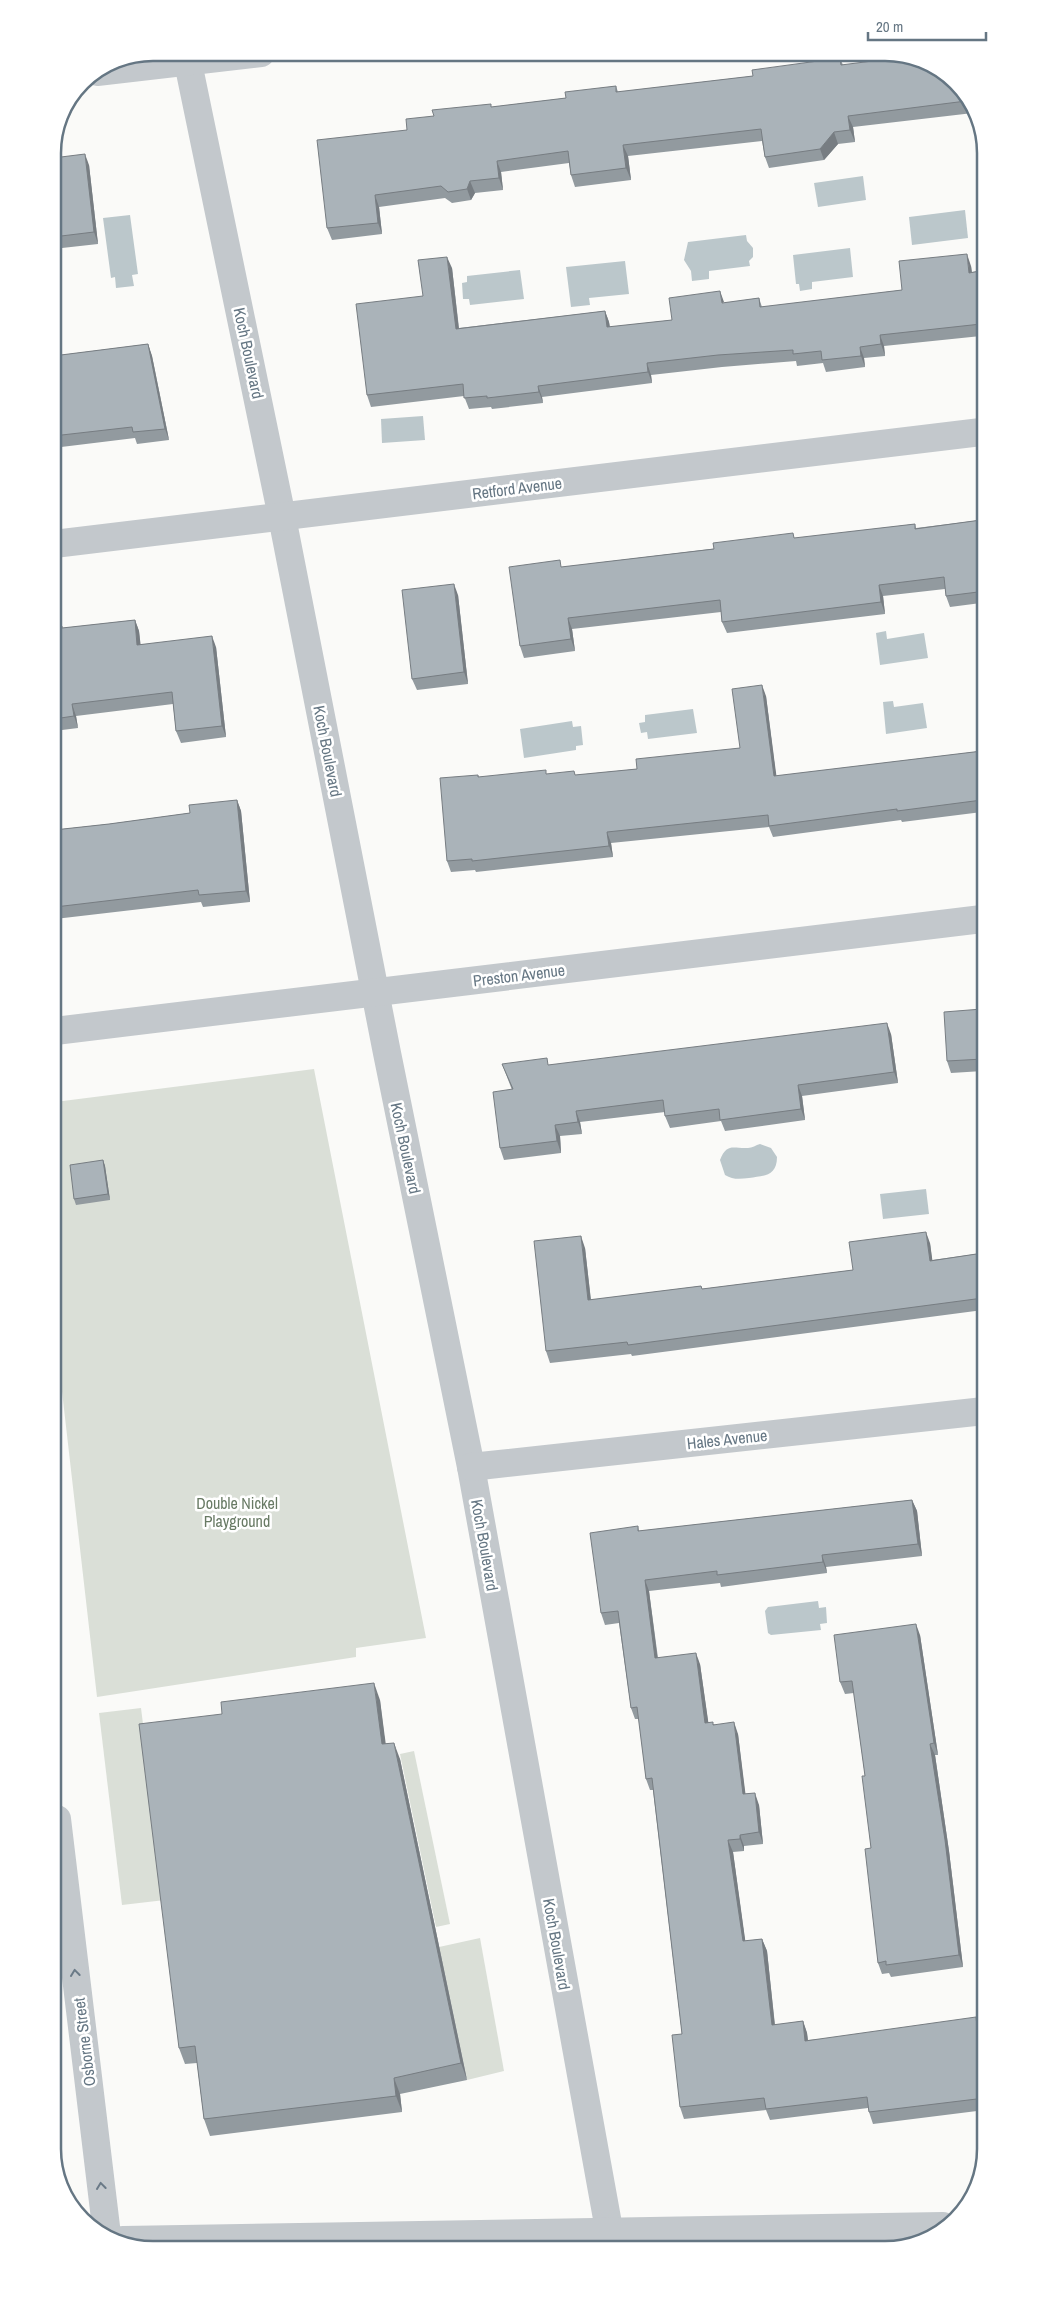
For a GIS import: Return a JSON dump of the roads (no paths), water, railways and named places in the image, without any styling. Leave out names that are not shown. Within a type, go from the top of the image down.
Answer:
[{"type":"street","points":[[117,69],[163,61]]},
{"type":"street","name":"Koch Boulevard","points":[[188,61],[282,517],[471,1467],[610,2240]]},
{"type":"street","name":"Retford Avenue","points":[[61,543],[977,432]]},
{"type":"street","name":"Preston Avenue","points":[[61,1030],[977,919]]},
{"type":"street","name":"Hales Avenue","points":[[471,1467],[977,1413]]},
{"type":"street","name":"Osborne Street","points":[[61,1852],[106,2228]]},
{"type":"street","points":[[141,2240],[610,2240],[934,2226]]},
{"type":"park label","name":"Double Nickel Playground","points":[[237,1512]]}]
